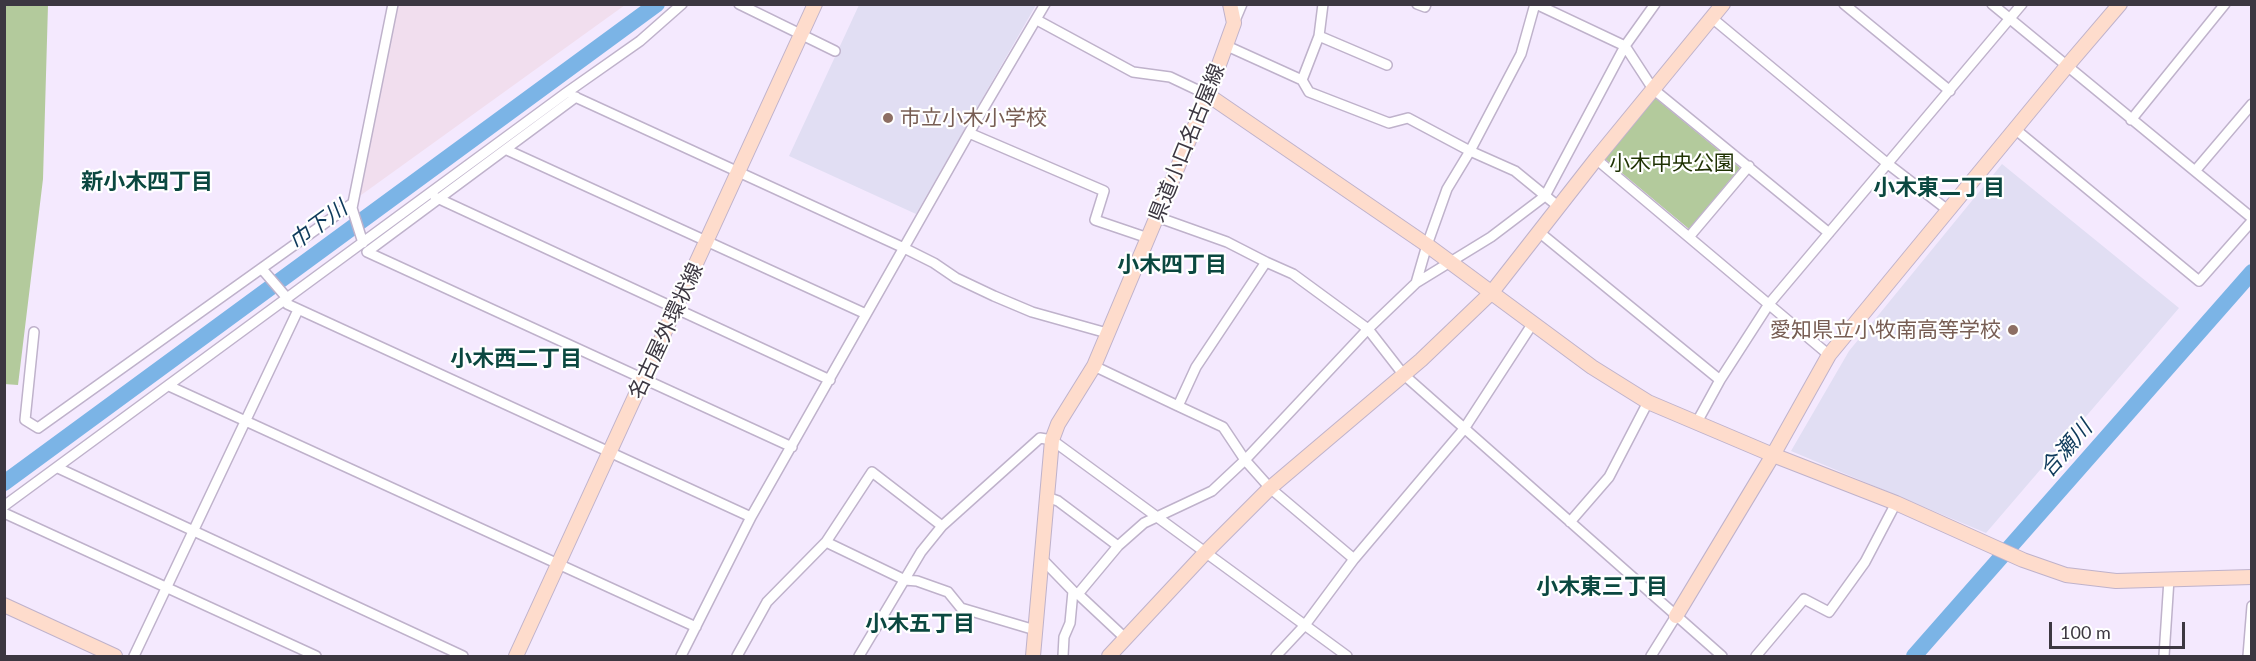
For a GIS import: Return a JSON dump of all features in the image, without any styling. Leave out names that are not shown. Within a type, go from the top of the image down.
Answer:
[{"type":"street","points":[[362,241],[353,208],[393,4]]},
{"type":"street","points":[[682,4],[640,42],[566,93],[367,252],[792,447]]},
{"type":"street","points":[[739,4],[835,51]]},
{"type":"street","name":"名古屋外環状線","points":[[516,657],[815,4]]},
{"type":"street","points":[[681,657],[751,517],[1045,4]]},
{"type":"street","name":"県道小口名古屋線","points":[[1033,657],[1052,440],[1058,424],[1094,366],[1208,95],[1234,23],[1230,4]]},
{"type":"street","points":[[1234,23],[1242,4]]},
{"type":"street","points":[[1302,80],[1319,36],[1323,4]]},
{"type":"street","points":[[1417,4],[1425,7],[1426,4]]},
{"type":"street","points":[[1416,283],[1447,189],[1470,151],[1521,54],[1536,4],[1625,46],[1653,89],[1829,233]]},
{"type":"street","points":[[1063,657],[1064,637],[1070,623],[1075,593],[1118,546],[1144,523],[1212,491],[1245,460],[1368,329],[1416,283],[1491,237],[1545,196],[1625,46],[1655,4]]},
{"type":"street","points":[[1109,657],[1205,553],[1270,488],[1421,360],[1492,292],[1596,159],[1723,4]]},
{"type":"street","points":[[1844,4],[1950,91]]},
{"type":"street","points":[[1992,4],[2252,220],[2199,281],[2015,129]]},
{"type":"street","points":[[1697,422],[1720,380],[1769,304],[2022,4]]},
{"type":"street","points":[[1651,657],[1773,455],[1829,356],[2120,4]]},
{"type":"street","points":[[2131,120],[2226,4]]},
{"type":"street","points":[[1712,18],[1888,164],[1949,211]]},
{"type":"street","points":[[1037,20],[1127,69],[1170,77],[1208,95],[1427,244],[1592,367],[1648,402],[1773,455],[1896,503],[2023,560],[2066,575],[2094,579],[2252,577]]},
{"type":"street","points":[[1319,36],[1387,65]]},
{"type":"street","points":[[1227,46],[1302,80],[1309,92],[1389,123],[1408,118],[1470,151],[1515,171],[1559,207]]},
{"type":"street","points":[[566,93],[904,248],[934,263],[956,279],[994,296],[1032,312],[1107,333]]},
{"type":"street","points":[[4,506],[362,241],[507,150],[576,97]]},
{"type":"street","points":[[2195,171],[2252,104]]},
{"type":"street","points":[[969,133],[1104,191],[1095,220],[1148,238]]},
{"type":"street","points":[[507,150],[866,314]]},
{"type":"street","points":[[1596,159],[1829,356]]},
{"type":"street","points":[[1689,237],[1749,166]]},
{"type":"street","points":[[435,197],[830,380]]},
{"type":"street","points":[[34,332],[25,420],[38,428],[353,208]]},
{"type":"street","points":[[1157,217],[1227,242],[1293,274],[1368,329],[1403,374],[1722,657]]},
{"type":"street","points":[[1539,232],[1720,380]]},
{"type":"street","points":[[1178,406],[1196,367],[1266,262]]},
{"type":"street","points":[[264,271],[285,297],[287,304],[298,310],[751,517]]},
{"type":"street","points":[[134,657],[298,310]]},
{"type":"street","points":[[1276,657],[1305,625],[1353,558],[1464,429],[1533,323]]},
{"type":"street","points":[[1094,366],[1223,427],[1245,460],[1270,488],[1353,558]]},
{"type":"street","points":[[169,386],[696,627]]},
{"type":"street","points":[[1570,522],[1609,477],[1648,402]]},
{"type":"street","points":[[859,657],[921,552],[942,525],[1040,438],[1052,440],[1305,625],[1334,652],[1347,657]]},
{"type":"street","points":[[58,468],[463,657]]},
{"type":"street","points":[[737,657],[767,602],[826,542],[872,472],[942,525]]},
{"type":"street","points":[[1047,497],[1058,501],[1118,546]]},
{"type":"street","points":[[1756,657],[1804,599],[1829,612],[1865,562],[1896,503]]},
{"type":"street","points":[[4,513],[316,657]]},
{"type":"street","points":[[826,542],[905,580],[917,581],[948,592],[961,608],[1035,630]]},
{"type":"street","points":[[1042,559],[1075,593],[1125,638]]},
{"type":"street","points":[[2164,657],[2169,579]]},
{"type":"street","points":[[4,605],[115,657]]},
{"type":"street","points":[[2248,657],[2252,606]]},
{"type":"shaded area","points":[[398,5],[625,5],[357,198]]},
{"type":"shaded area","name":"市立小木小学校","points":[[859,5],[1036,5],[916,214],[789,156]]},
{"type":"shaded area","name":"愛知県立小牧南高等学校","points":[[2002,164],[2179,308],[1986,533],[1791,451],[1849,351]]},
{"type":"green space","points":[[4,5],[48,5],[43,179],[18,385],[4,384]]},
{"type":"green space","name":"小木中央公園","points":[[1654,97],[1740,168],[1689,229],[1604,158]]},
{"type":"waterway","name":"巾下川","points":[[4,483],[657,4]]},
{"type":"waterway","name":"合瀬川","points":[[1914,656],[2252,272]]},
{"type":"place","name":"市立小木小学校","points":[[888,118]]},
{"type":"place","name":"愛知県立小牧南高等学校","points":[[2013,330]]},
{"type":"district","name":"新小木四丁目","points":[[147,182]]},
{"type":"district","name":"小木東二丁目","points":[[1939,188]]},
{"type":"district","name":"小木四丁目","points":[[1172,265]]},
{"type":"district","name":"小木西二丁目","points":[[516,359]]},
{"type":"district","name":"小木東三丁目","points":[[1602,587]]},
{"type":"district","name":"小木五丁目","points":[[920,624]]}]
